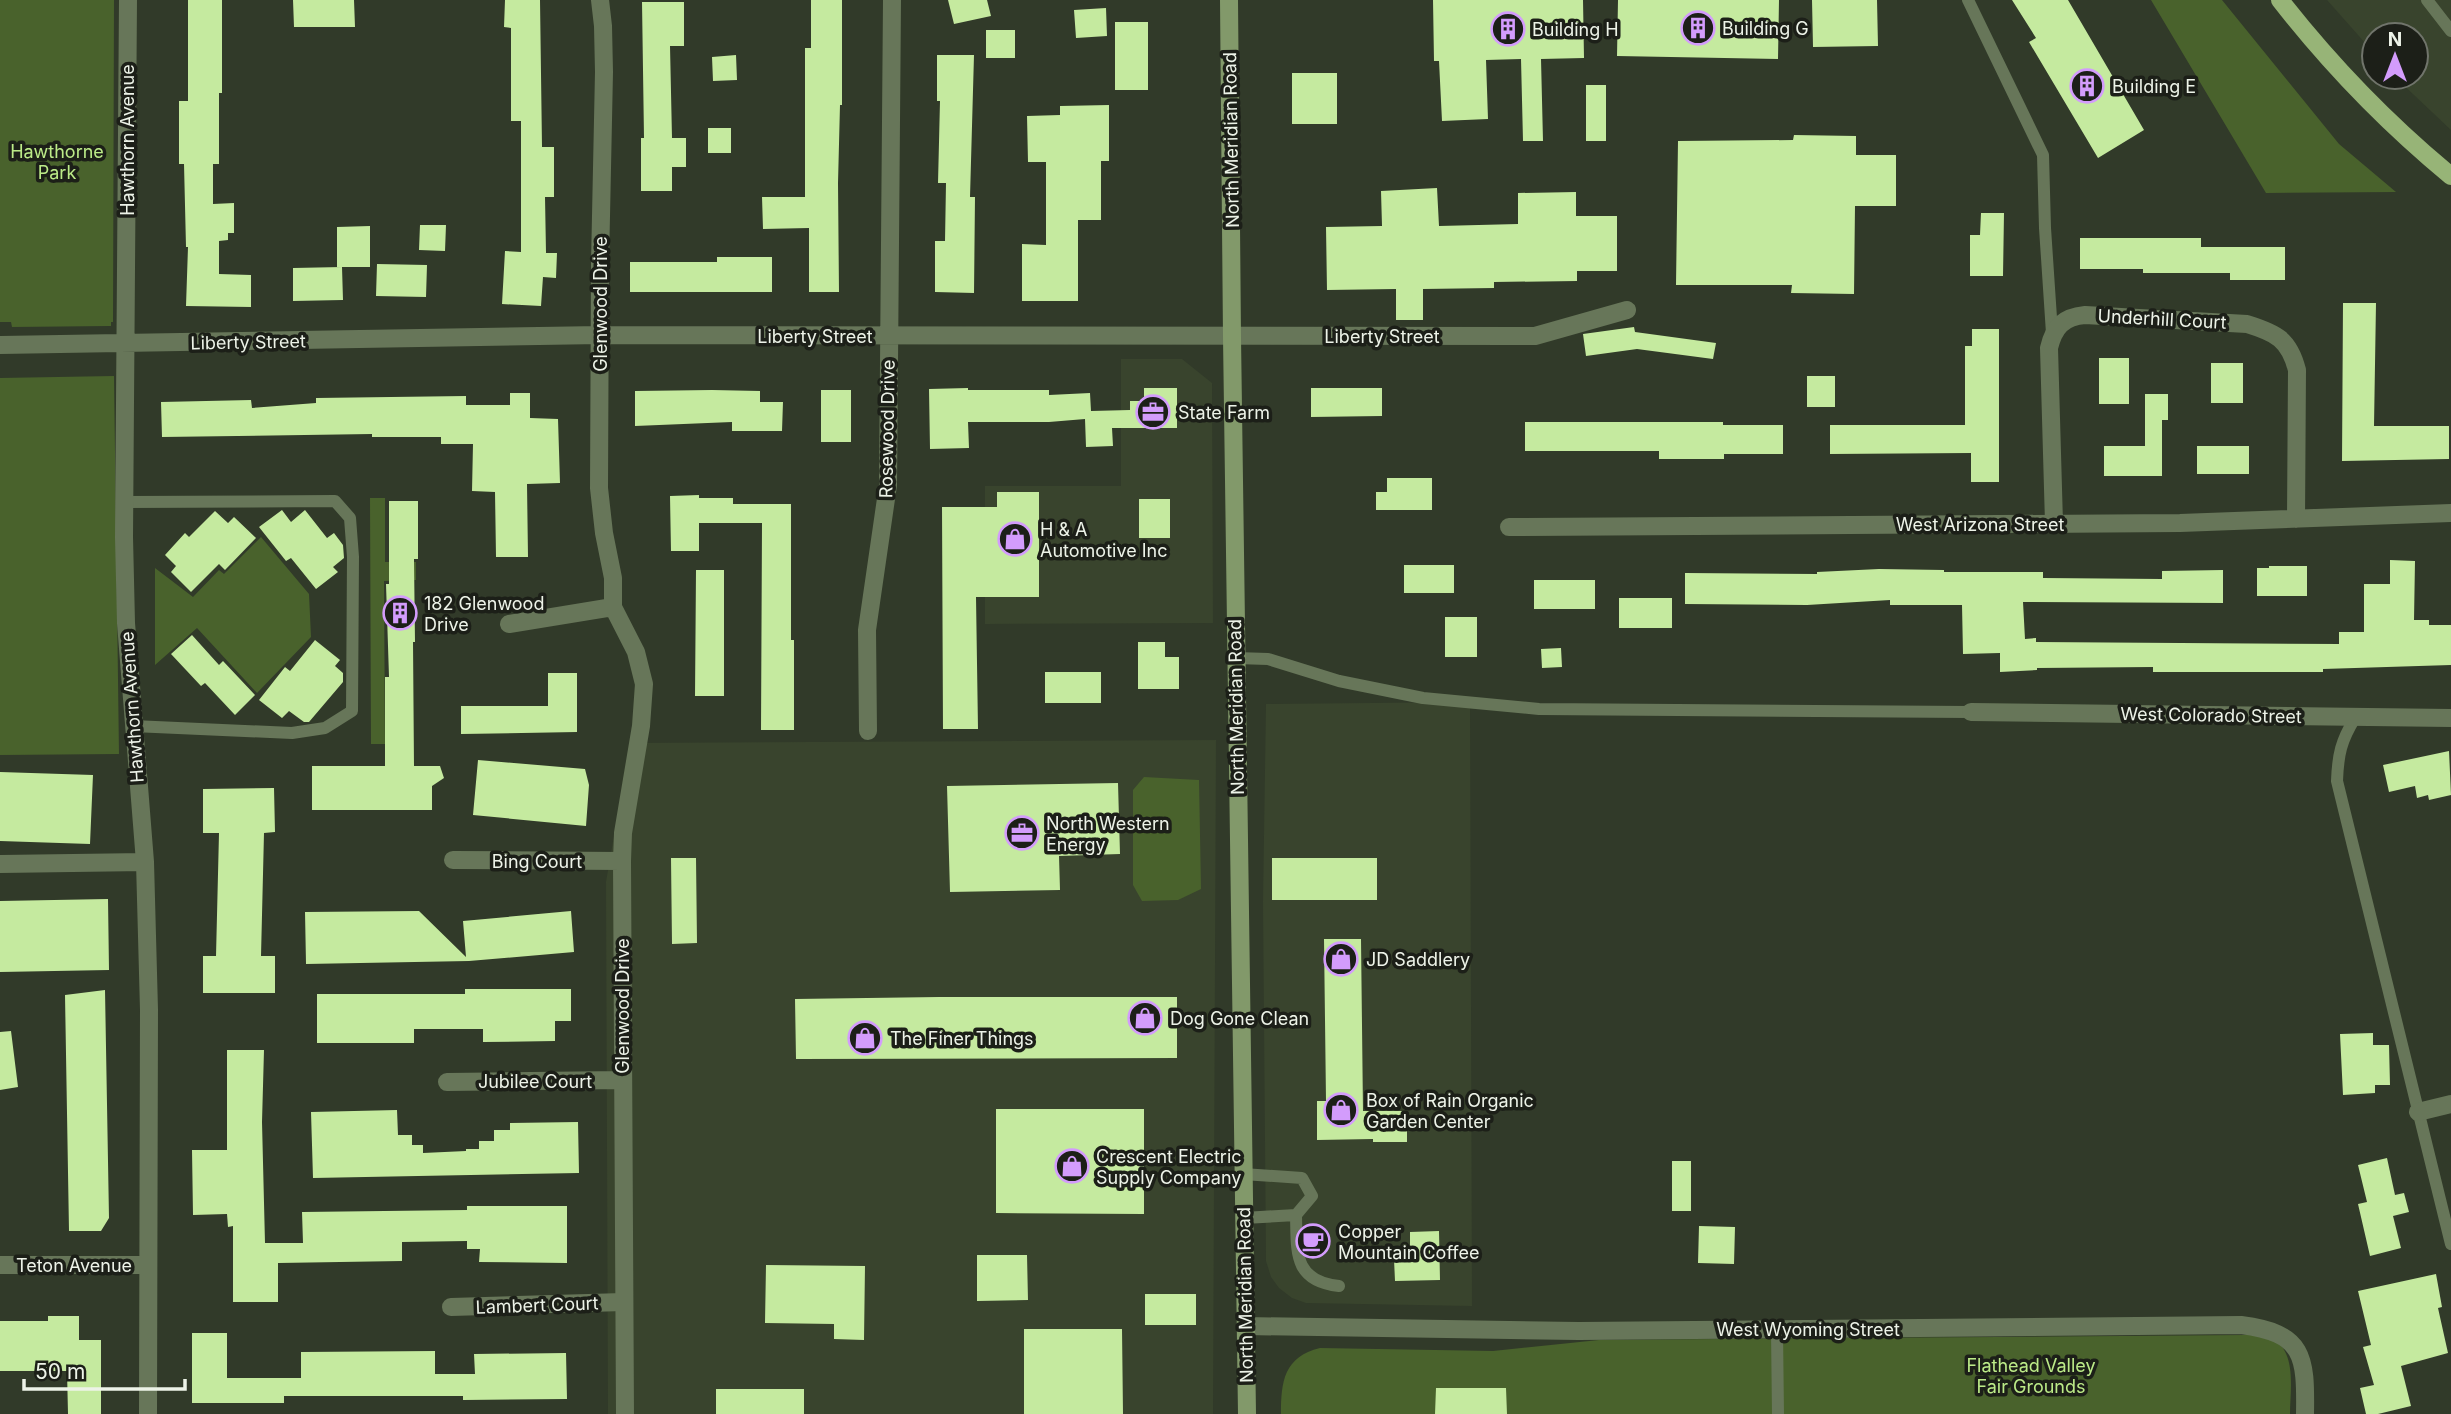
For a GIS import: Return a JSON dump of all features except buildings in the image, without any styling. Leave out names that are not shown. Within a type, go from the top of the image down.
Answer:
[{"type":"main road","name":"North Meridian Road","points":[[1229,0],[1231,337],[1242,932],[1247,1414]]},
{"type":"main road","points":[[2280,0],[2315,45],[2418,149],[2451,176]]},
{"type":"street","name":"Hawthorn Avenue","points":[[128,0],[126,622],[145,862],[149,1010],[148,1414]]},
{"type":"street","name":"Glenwood Drive","points":[[600,0],[604,72],[599,488],[613,578],[613,607],[636,652],[644,684],[641,726],[623,833],[622,862],[625,1414]]},
{"type":"street","name":"Rosewood Drive","points":[[868,731],[867,630],[888,485],[892,0]]},
{"type":"street","name":"Liberty Street","points":[[0,345],[600,335],[1535,336],[1627,310]]},
{"type":"street","name":"Underhill Court","points":[[2053,332],[2062,321],[2085,314],[2247,324],[2264,329],[2283,340],[2293,355],[2297,370],[2296,519]]},
{"type":"street","points":[[2053,332],[2049,348],[2054,523]]},
{"type":"street","name":"West Arizona Street","points":[[1509,527],[2054,523],[2451,513]]},
{"type":"street","points":[[509,624],[613,607]]},
{"type":"street","name":"West Colorado Street","points":[[1971,712],[2451,718]]},
{"type":"street","name":"Bing Court","points":[[453,860],[622,862]]},
{"type":"street","points":[[0,864],[145,862]]},
{"type":"street","name":"Jubilee Court","points":[[447,1082],[623,1080]]},
{"type":"street","points":[[2418,1112],[2451,1104]]},
{"type":"street","name":"Teton Avenue","points":[[0,1265],[148,1265]]},
{"type":"street","name":"Lambert Court","points":[[451,1307],[624,1302]]},
{"type":"street","name":"West Wyoming Street","points":[[1246,1326],[1579,1331],[1777,1331],[2214,1324],[2264,1328],[2284,1335],[2297,1349],[2303,1368],[2305,1414]]},
{"type":"lane","points":[[1968,0],[2043,155],[2045,228],[2053,332]]},
{"type":"lane","points":[[2427,0],[2451,31]]},
{"type":"lane","points":[[125,502],[335,501],[349,518],[353,557],[352,711],[325,728],[292,733],[133,726]]},
{"type":"lane","points":[[1236,658],[1268,659],[1339,681],[1423,698],[1539,709],[1971,712]]},
{"type":"lane","points":[[2355,718],[2342,739],[2337,781],[2451,1244]]},
{"type":"lane","points":[[1243,1174],[1302,1178],[1312,1196],[1296,1215],[1297,1250],[1304,1270],[1321,1284],[1339,1286]]},
{"type":"lane","points":[[1244,1218],[1296,1215]]},
{"type":"lane","points":[[1777,1331],[1778,1414]]},
{"type":"shaded area","points":[[2327,0],[2451,0],[2451,130],[2410,91],[2430,91],[2430,21],[2360,21],[2360,37]]},
{"type":"shaded area","points":[[1121,359],[1182,359],[1212,383],[1213,623],[985,624],[985,486],[1121,486]]},
{"type":"shaded area","points":[[1470,702],[1472,1306],[1306,1303],[1292,1298],[1279,1288],[1271,1277],[1266,1261],[1263,902],[1266,704]]},
{"type":"shaded area","points":[[1216,740],[1213,1414],[608,1414],[606,882],[630,743]]},
{"type":"green space","name":"Hawthorne Park","points":[[0,0],[114,0],[111,326],[12,327],[11,322],[0,322]]},
{"type":"green space","points":[[2151,0],[2222,0],[2339,144],[2396,192],[2266,193]]},
{"type":"green space","points":[[114,376],[119,754],[0,755],[0,378]]},
{"type":"green space","points":[[370,498],[385,498],[385,562],[416,562],[416,580],[384,581],[385,744],[371,744]]},
{"type":"green space","points":[[261,537],[309,594],[311,637],[257,693],[197,628],[155,665],[155,568],[193,597],[219,570],[224,574]]},
{"type":"green space","points":[[1144,777],[1199,780],[1201,889],[1178,900],[1142,901],[1133,885],[1133,790]]},
{"type":"green space","name":"Flathead Valley Fair Grounds","points":[[2268,1337],[2278,1342],[2284,1350],[2290,1370],[2290,1414],[1281,1414],[1282,1391],[1287,1372],[1299,1357],[1320,1348],[1493,1351],[1599,1340]]},
{"type":"place","name":"Building G","points":[[1698,28]]},
{"type":"place","name":"Building H","points":[[1508,29]]},
{"type":"place","name":"Building E","points":[[2087,86]]},
{"type":"place","name":"State Farm","points":[[1153,412]]},
{"type":"place","name":"H & A Automotive Inc","points":[[1015,539]]},
{"type":"place","name":"182 Glenwood Drive","points":[[400,613]]},
{"type":"place","name":"North Western Energy","points":[[1022,833]]},
{"type":"place","name":"JD Saddlery","points":[[1341,959]]},
{"type":"place","name":"Dog Gone Clean","points":[[1145,1018]]},
{"type":"place","name":"The Finer Things","points":[[865,1038]]},
{"type":"place","name":"Box of Rain Organic Garden Center","points":[[1341,1110]]},
{"type":"place","name":"Crescent Electric Supply Company","points":[[1072,1166]]},
{"type":"place","name":"Copper Mountain Coffee","points":[[1313,1241]]}]
